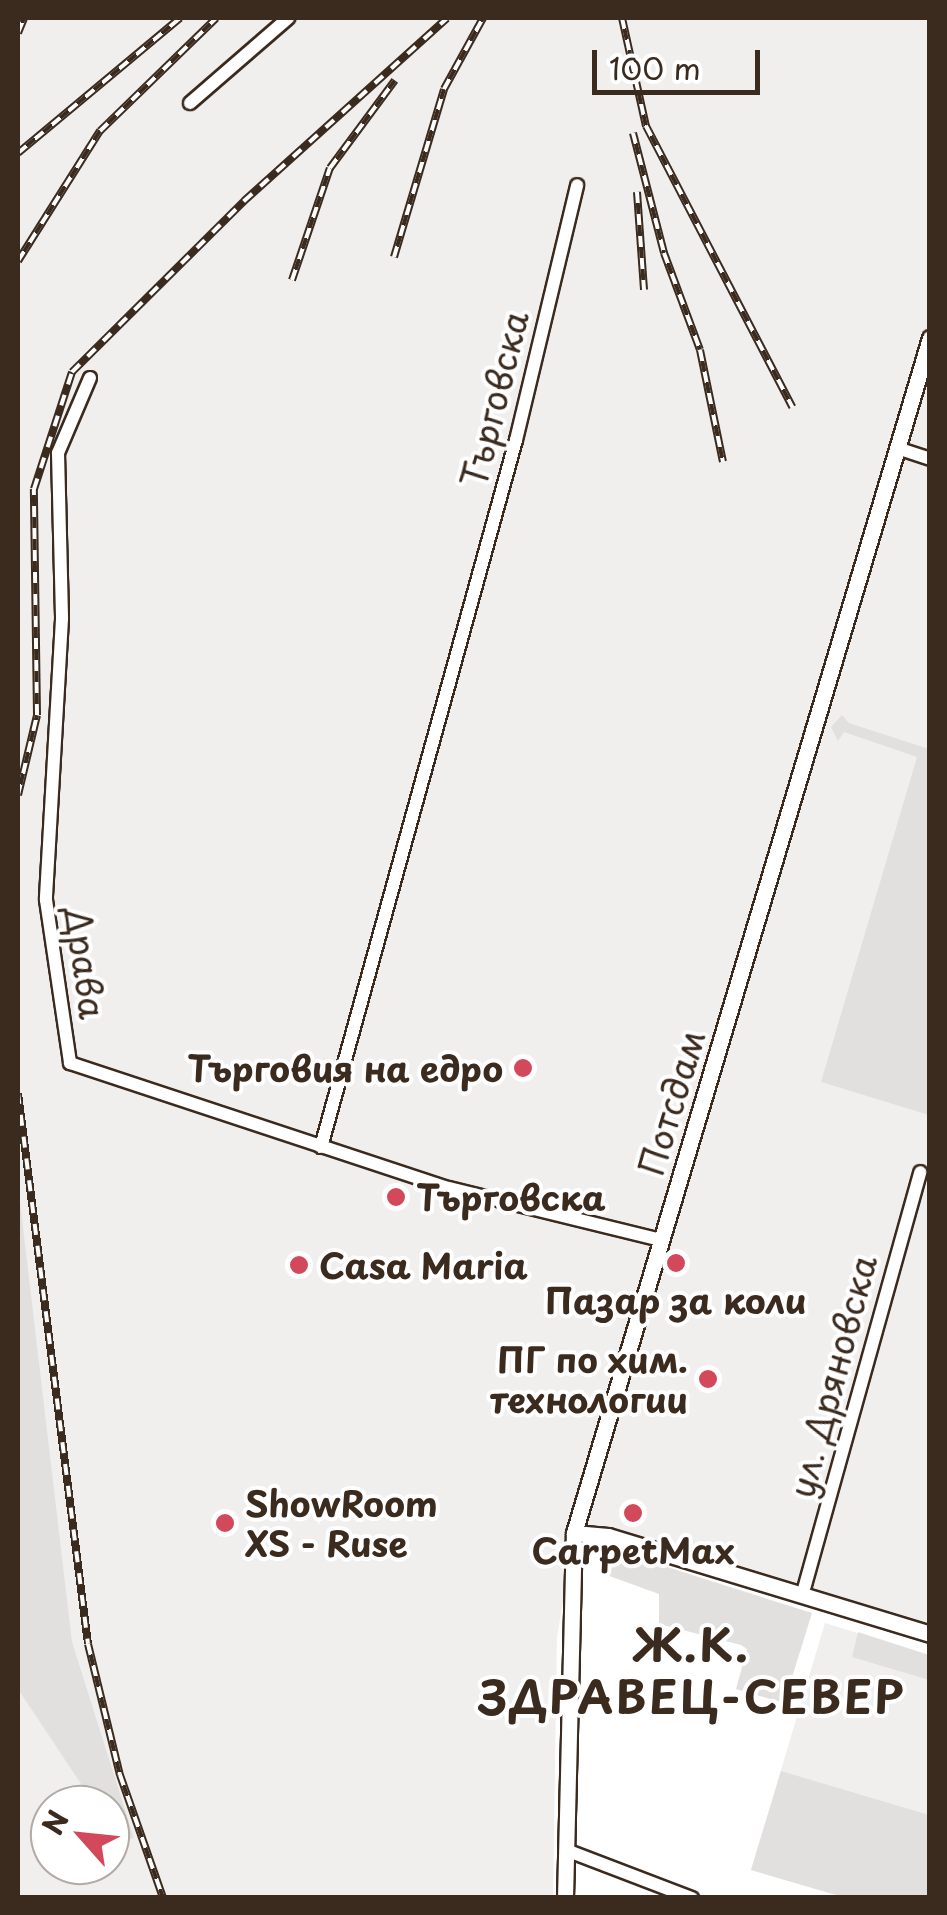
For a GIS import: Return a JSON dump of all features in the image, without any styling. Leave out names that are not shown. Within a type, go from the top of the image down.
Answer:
[{"type":"street","points":[[190,103],[288,18]]},
{"type":"street","name":"Търговска","points":[[321,1148],[516,440],[578,184]]},
{"type":"street","name":"Потсдам","points":[[564,1898],[574,1533],[930,338]]},
{"type":"street","name":"Драва","points":[[90,378],[58,452],[62,603],[46,900],[70,1063],[87,1073],[321,1148]]},
{"type":"street","points":[[897,448],[930,459]]},
{"type":"street","points":[[321,1148],[449,1188],[660,1240]]},
{"type":"street","name":"ул. Дряновска","points":[[802,1596],[920,1172]]},
{"type":"street","points":[[574,1533],[594,1532],[930,1634]]},
{"type":"street","points":[[566,1850],[692,1898]]},
{"type":"shaded area","points":[[18,18],[929,18],[929,1639],[575,1533],[557,1637],[553,1897],[18,1897]]},
{"type":"shaded area","points":[[842,715],[849,723],[929,749],[929,1115],[821,1082],[917,757],[844,732],[838,741],[831,727]]},
{"type":"shaded area","points":[[18,1185],[72,1642],[117,1785],[82,1785],[18,1689]]},
{"type":"shaded area","points":[[604,1547],[812,1613],[784,1703],[736,1689],[747,1649],[741,1645],[659,1624],[659,1594],[601,1573]]},
{"type":"shaded area","points":[[825,1623],[929,1655],[929,1897],[843,1897],[751,1870]]},
{"type":"shaded area","points":[[858,1632],[929,1655],[929,1680],[852,1657]]},
{"type":"shaded area","points":[[781,1771],[929,1815],[929,1897],[843,1897],[751,1870]]},
{"type":"railway","points":[[18,33],[24,18]]},
{"type":"railway","points":[[18,153],[180,18]]},
{"type":"railway","points":[[18,261],[100,131],[216,18]]},
{"type":"railway","points":[[18,795],[37,715],[34,489],[72,372],[244,201],[447,18]]},
{"type":"railway","points":[[394,257],[444,89],[483,18]]},
{"type":"railway","points":[[622,18],[646,126],[792,407]]},
{"type":"railway","points":[[292,280],[330,168],[395,80]]},
{"type":"railway","points":[[633,133],[664,253],[700,350],[723,462]]},
{"type":"railway","points":[[637,192],[644,290]]},
{"type":"railway","points":[[18,1093],[88,1644],[120,1775],[163,1898]]},
{"type":"place","name":"Търговия на едро","points":[[523,1068]]},
{"type":"place","name":"Търговска","points":[[396,1197]]},
{"type":"place","name":"Пазар за коли","points":[[676,1263]]},
{"type":"place","name":"Casa Maria","points":[[299,1265]]},
{"type":"place","name":"ПГ по хим. технологии","points":[[708,1379]]},
{"type":"place","name":"CarpetMax","points":[[633,1513]]},
{"type":"place","name":"ShowRoom XS - Ruse","points":[[225,1523]]},
{"type":"district","name":"Ж.К. ЗДРАВЕЦ-СЕВЕР","points":[[692,1670]]}]
